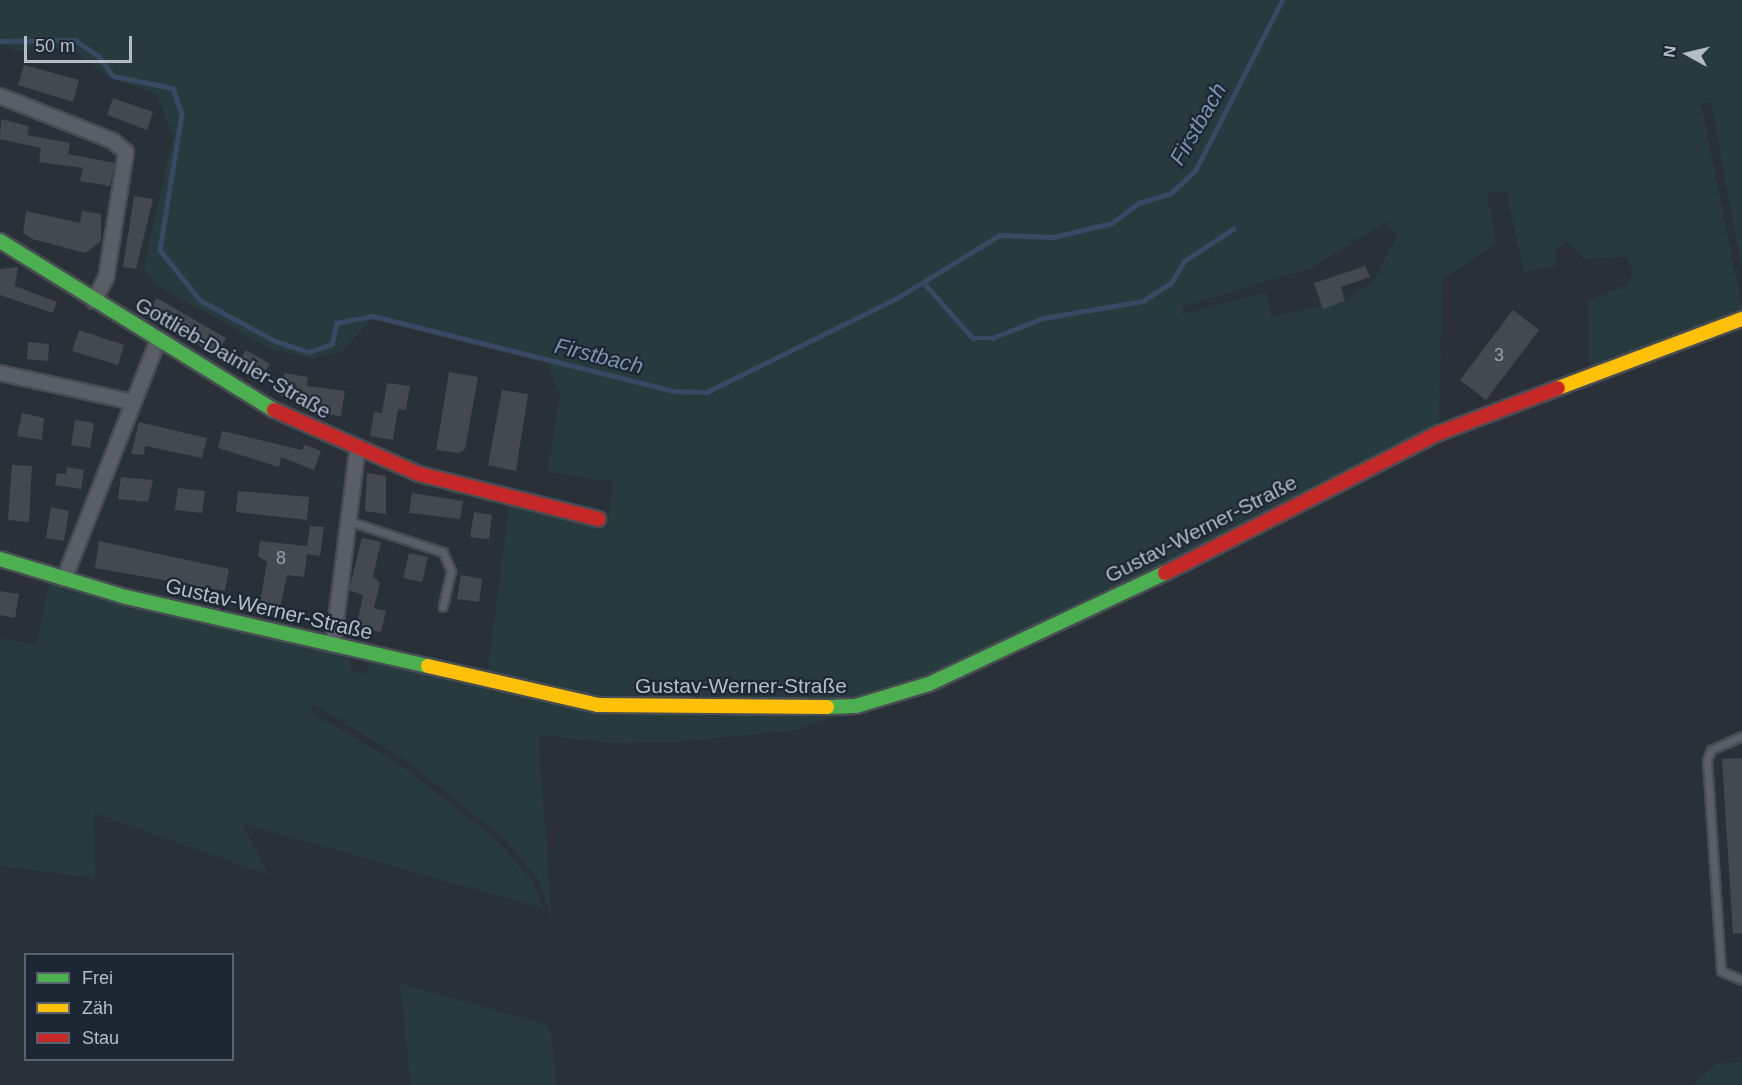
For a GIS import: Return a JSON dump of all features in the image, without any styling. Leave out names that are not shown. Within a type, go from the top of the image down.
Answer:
[{"type":"street","points":[[0,96],[113,141],[126,152],[106,278],[94,301]]},
{"type":"street","name":"Gottlieb-Daimler-Straße","points":[[0,241],[263,405],[357,451],[510,501],[598,519]]},
{"type":"street","name":"Gustav-Werner-Straße","points":[[0,558],[64,579],[333,645],[487,681],[641,709],[813,710],[875,702],[1044,634],[1439,433],[1742,319]]},
{"type":"street","points":[[64,579],[158,340]]},
{"type":"street","points":[[0,373],[133,402]]},
{"type":"street","points":[[333,645],[357,451]]},
{"type":"lane","points":[[349,521],[443,552],[450,571],[443,607]]},
{"type":"lane","points":[[1742,736],[1711,750],[1707,760],[1721,970],[1742,980]]},
{"type":"green space","points":[[0,0],[1742,0],[1742,271],[1711,101],[1701,104],[1742,308],[1741,315],[1590,366],[1588,301],[1627,285],[1633,273],[1627,257],[1584,259],[1567,241],[1555,252],[1557,266],[1524,272],[1506,190],[1487,194],[1496,244],[1442,280],[1439,425],[986,653],[856,700],[641,704],[487,676],[510,501],[607,529],[613,482],[548,472],[560,396],[545,358],[374,317],[341,352],[311,359],[269,348],[156,285],[144,267],[173,137],[157,95],[105,75],[71,47],[15,51],[0,43]],"holes":[[[1386,222],[1397,237],[1374,280],[1345,301],[1271,317],[1266,292],[1183,314],[1182,307],[1311,268]]]},
{"type":"green space","points":[[49,582],[348,654],[352,671],[366,674],[369,661],[561,705],[848,712],[796,730],[676,742],[612,743],[538,735],[552,924],[539,880],[503,838],[407,761],[313,704],[311,712],[404,767],[499,842],[534,883],[542,908],[243,824],[269,875],[94,813],[95,878],[0,866],[0,639],[37,644]]},
{"type":"green space","points":[[400,983],[544,1024],[551,1032],[556,1085],[411,1085]]},
{"type":"green space","points":[[1742,1062],[1742,1085],[1692,1085],[1716,1064]]},
{"type":"building","points":[[24,65],[79,80],[73,102],[18,85]]},
{"type":"building","points":[[113,98],[153,112],[147,130],[107,115]]},
{"type":"building","points":[[1,119],[29,126],[27,135],[70,143],[68,154],[115,163],[110,186],[80,181],[83,168],[39,162],[41,148],[0,139]]},
{"type":"building","points":[[134,196],[153,199],[136,269],[123,267]]},
{"type":"building","points":[[26,211],[80,223],[82,211],[101,214],[101,241],[85,253],[32,239],[23,233]]},
{"type":"building","points":[[1365,266],[1370,277],[1341,287],[1345,301],[1323,309],[1314,283]]},
{"type":"building","points":[[18,267],[15,286],[57,302],[53,313],[0,295],[0,269]]},
{"type":"building","points":[[157,298],[226,338],[216,355],[147,315]]},
{"type":"building","points":[[1513,310],[1539,330],[1486,400],[1460,380]]},
{"type":"building","points":[[79,330],[124,345],[118,365],[72,351]]},
{"type":"building","points":[[28,342],[49,344],[48,361],[27,359]]},
{"type":"building","points":[[246,350],[270,364],[259,381],[236,367]]},
{"type":"building","points":[[449,372],[478,377],[465,449],[459,453],[436,450]]},
{"type":"building","points":[[284,373],[308,377],[307,386],[345,391],[341,416],[317,413],[319,402],[280,396]]},
{"type":"building","points":[[387,383],[410,386],[406,410],[398,409],[393,440],[370,436],[374,412],[382,413]]},
{"type":"building","points":[[502,390],[528,394],[516,471],[488,465]]},
{"type":"building","points":[[22,413],[44,418],[42,440],[17,436]]},
{"type":"building","points":[[75,420],[94,423],[90,448],[71,445]]},
{"type":"building","points":[[139,422],[207,438],[202,458],[145,446],[144,455],[131,454]]},
{"type":"building","points":[[222,431],[302,450],[305,445],[321,451],[314,470],[281,457],[279,467],[218,448]]},
{"type":"building","points":[[12,465],[32,466],[29,522],[8,520]]},
{"type":"building","points":[[67,467],[84,470],[81,489],[55,485],[57,473],[66,474]]},
{"type":"building","points":[[367,473],[386,476],[386,514],[365,511]]},
{"type":"building","points":[[121,477],[153,480],[148,502],[118,499]]},
{"type":"building","points":[[178,488],[205,491],[202,513],[175,510]]},
{"type":"building","points":[[238,491],[309,497],[307,520],[236,512]]},
{"type":"building","points":[[412,493],[463,501],[460,519],[409,513]]},
{"type":"building","points":[[51,507],[69,511],[64,541],[46,538]]},
{"type":"building","points":[[474,512],[492,515],[489,539],[470,537]]},
{"type":"building","points":[[310,526],[324,527],[320,556],[307,554],[304,577],[287,575],[278,617],[258,613],[267,562],[258,556],[260,541],[307,546]]},
{"type":"building","points":[[362,538],[381,542],[373,576],[380,583],[374,608],[386,611],[381,632],[356,627],[363,595],[349,590]]},
{"type":"building","points":[[99,541],[229,569],[225,591],[95,568]]},
{"type":"building","points":[[409,553],[428,557],[422,582],[403,578]]},
{"type":"building","points":[[461,575],[482,579],[479,602],[457,599]]},
{"type":"building","points":[[0,591],[19,594],[15,618],[0,615]]},
{"type":"building","points":[[1742,758],[1742,933],[1733,934],[1722,759]]},
{"type":"waterway","name":"Firstbach","points":[[0,41],[75,40],[99,56],[113,76],[173,88],[182,114],[160,250],[200,300],[275,341],[309,352],[332,344],[336,323],[373,316],[674,391],[707,392],[897,298],[1000,235],[1054,237],[1112,223],[1139,203],[1171,193],[1195,171],[1282,0]]},
{"type":"waterway","points":[[924,283],[973,338],[992,338],[1043,318],[1143,301],[1171,283],[1184,261],[1233,229]]},
{"type":"traffic: fast","points":[[0,241],[274,410]]},
{"type":"traffic: fast","points":[[0,559],[126,597],[428,666]]},
{"type":"traffic: fast","points":[[827,707],[856,706],[929,684],[1165,573]]},
{"type":"traffic: slow","points":[[1558,388],[1742,319]]},
{"type":"traffic: slow","points":[[428,666],[598,705],[827,707]]},
{"type":"traffic: jam","points":[[1165,573],[1439,433],[1558,388]]},
{"type":"traffic: jam","points":[[274,410],[419,474],[598,519]]}]
